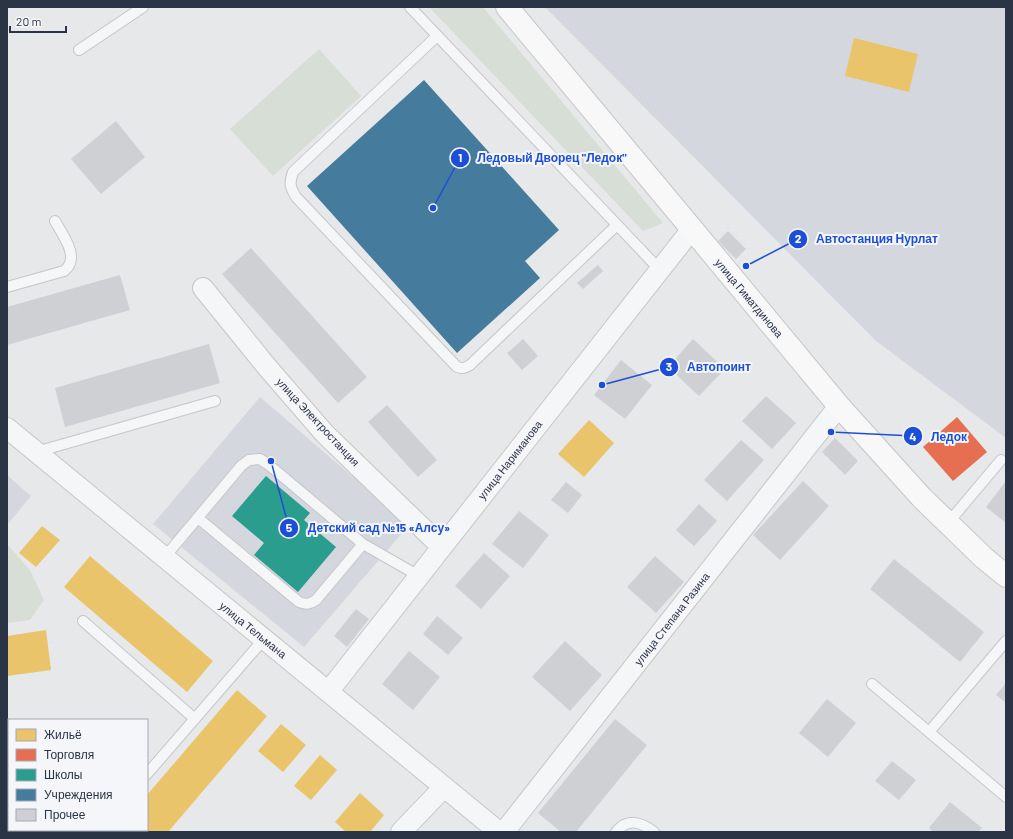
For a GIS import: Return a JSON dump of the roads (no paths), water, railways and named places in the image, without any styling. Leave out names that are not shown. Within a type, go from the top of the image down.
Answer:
[{"type":"main road","name":"улица Гиматдинова","points":[[507,7],[839,406],[922,498],[984,558],[1006,576]]},
{"type":"street","name":"улица Нариманова","points":[[328,692],[692,229]]},
{"type":"street","name":"улица Электростанция","points":[[203,288],[267,367],[326,434],[442,547]]},
{"type":"street","name":"улица Степана Разина","points":[[504,832],[839,406]]},
{"type":"street","name":"улица Тельмана","points":[[7,428],[499,832]]},
{"type":"street","points":[[401,832],[444,787]]},
{"type":"lane","points":[[79,50],[143,7]]},
{"type":"lane","points":[[410,7],[660,270]]},
{"type":"lane","points":[[436,36],[293,172],[290,181],[291,188],[296,197],[451,361],[461,368],[465,368],[470,365],[617,225]]},
{"type":"lane","points":[[7,287],[64,271],[71,263],[70,249],[55,221]]},
{"type":"lane","points":[[36,452],[215,401]]},
{"type":"lane","points":[[164,558],[241,466],[249,460],[260,459],[363,544],[419,576]]},
{"type":"lane","points":[[948,523],[1001,460]]},
{"type":"lane","points":[[198,518],[299,602],[304,604],[310,604],[316,600],[363,544]]},
{"type":"lane","points":[[83,621],[195,719]]},
{"type":"lane","points":[[148,773],[264,639]]},
{"type":"lane","points":[[929,732],[1006,640]]},
{"type":"lane","points":[[872,684],[1006,797]]},
{"type":"lane","points":[[616,832],[628,823],[636,822],[645,825],[654,832]]},
{"type":"place","name":"Ледовый Дворец \"Ледок\"","points":[[433,208]]},
{"type":"place","name":"Автостанция Нурлат","points":[[746,266]]},
{"type":"place","name":"Автопоинт","points":[[602,385]]},
{"type":"place","name":"Ледок","points":[[831,432]]},
{"type":"place","name":"Детский сад №15 «Алсу»","points":[[271,461]]}]
